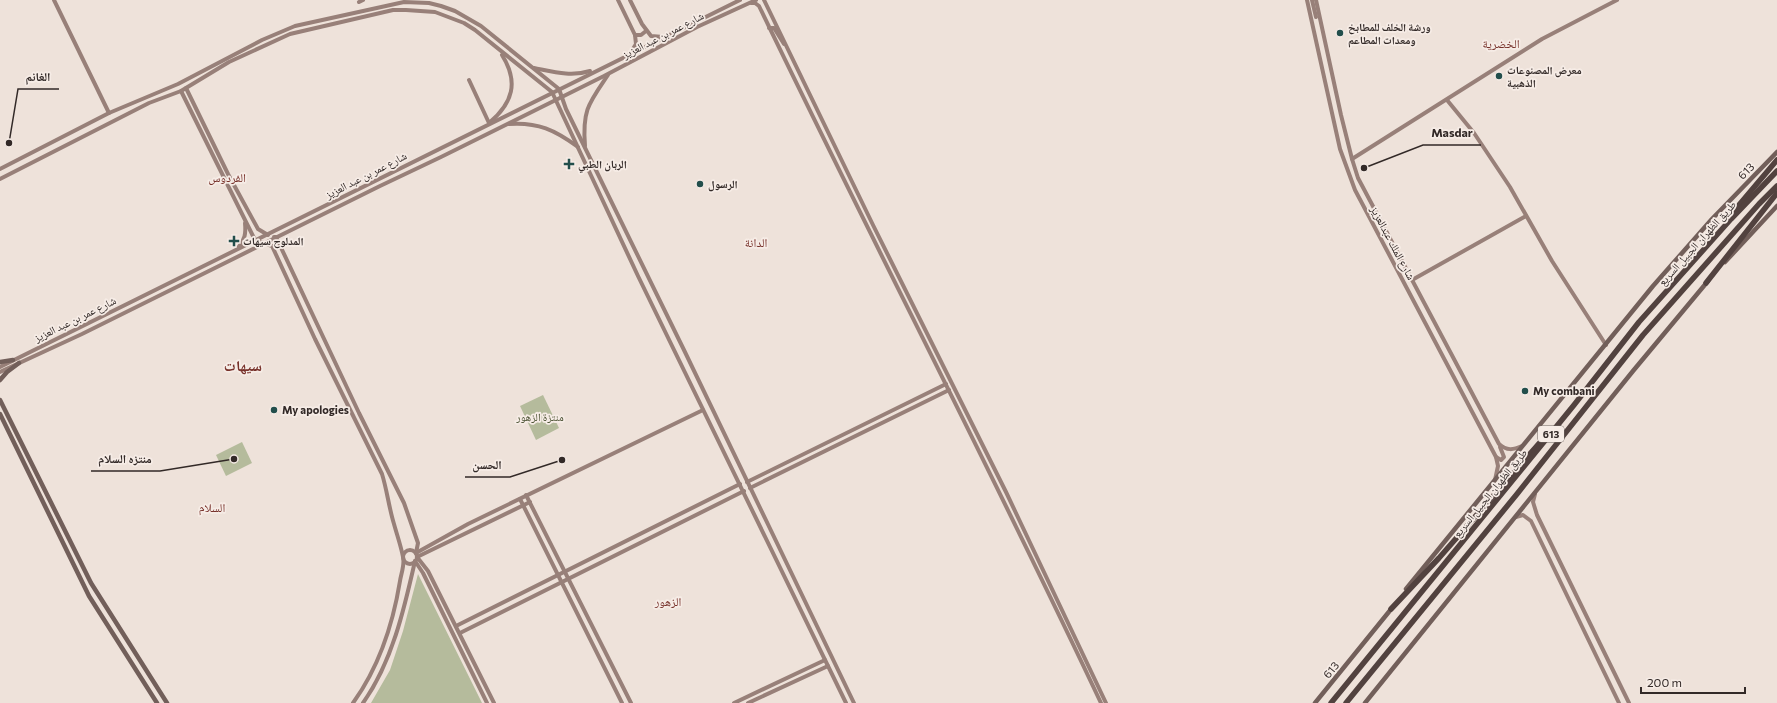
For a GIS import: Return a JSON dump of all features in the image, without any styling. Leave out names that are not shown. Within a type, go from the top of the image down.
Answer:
[{"type":"highway","points":[[1684,272],[1736,207],[1777,160]]},
{"type":"highway","name":"طريق الظهران الجبيل السريع","points":[[1331,703],[1574,406],[1639,322],[1731,219],[1777,171]]},
{"type":"highway","name":"طريق الظهران الجبيل السريع","points":[[1346,703],[1517,494],[1643,335],[1759,204],[1777,186]]},
{"type":"highway","points":[[1706,283],[1777,193]]},
{"type":"highway","points":[[1391,609],[1438,558],[1520,463],[1574,406]]},
{"type":"main road","name":"613","points":[[1315,703],[1494,480],[1653,286],[1712,219],[1777,152]]},
{"type":"main road","points":[[1365,703],[1706,283],[1777,206]]},
{"type":"main road","points":[[0,362],[13,360]]},
{"type":"main road","points":[[0,380],[7,372],[19,363]]},
{"type":"main road","points":[[0,401],[91,584],[168,703]]},
{"type":"main road","points":[[0,414],[98,613],[157,703]]},
{"type":"street","points":[[54,0],[109,113]]},
{"type":"street","points":[[618,0],[635,35],[636,44],[631,52]]},
{"type":"street","points":[[630,0],[646,31],[651,36],[663,37]]},
{"type":"street","name":"شارع عمر بن عبد العزيز","points":[[0,367],[631,52],[740,0]]},
{"type":"street","name":"شارع عمر بن عبد العزيز","points":[[0,372],[82,334],[609,73],[697,27],[756,0]]},
{"type":"street","points":[[764,0],[873,225],[1006,492],[1106,703]]},
{"type":"street","name":"شارع الملك عبدالعزيز","points":[[1307,0],[1340,149],[1350,180],[1496,457]]},
{"type":"street","points":[[1312,0],[1319,30],[1325,42]]},
{"type":"street","name":"شارع الملك عبدالعزيز","points":[[1316,0],[1352,159],[1365,191],[1499,444]]},
{"type":"street","points":[[1352,159],[1542,39],[1617,0]]},
{"type":"street","points":[[0,169],[109,113],[178,84],[262,40],[295,26],[404,2],[429,3],[455,11],[481,26],[558,89],[566,109],[702,386],[854,703]]},
{"type":"street","points":[[750,3],[756,3],[759,6],[833,159],[1045,585],[1100,703]]},
{"type":"street","points":[[0,179],[142,106],[181,91],[229,62],[290,34],[393,10],[428,11],[451,18],[475,30],[552,92],[556,99],[638,276],[846,703]]},
{"type":"street","points":[[769,28],[773,27],[779,39],[788,49]]},
{"type":"street","points":[[635,35],[641,35],[646,31]]},
{"type":"street","points":[[469,80],[490,123],[501,113],[508,102],[512,88],[511,74],[507,63],[498,50]]},
{"type":"street","points":[[533,68],[560,74],[573,74],[600,68]]},
{"type":"street","points":[[585,148],[584,131],[586,111],[590,101],[609,73]]},
{"type":"street","points":[[186,88],[228,174],[258,228],[267,234],[276,237],[353,400],[404,503],[418,543],[409,590],[391,650],[375,687],[363,703]]},
{"type":"street","points":[[181,91],[255,240],[272,246],[315,340],[382,474],[387,489],[393,523],[407,563],[412,564],[416,557],[468,524],[703,410]]},
{"type":"street","points":[[1447,100],[1474,133],[1510,188],[1552,261],[1606,345]]},
{"type":"street","points":[[506,124],[524,123],[546,127],[580,148]]},
{"type":"street","points":[[1412,280],[1526,216]]},
{"type":"street","points":[[238,249],[246,232],[245,219]]},
{"type":"street","points":[[686,373],[692,375],[695,372]]},
{"type":"street","points":[[747,482],[946,384]]},
{"type":"street","points":[[693,389],[694,385],[702,386]]},
{"type":"street","points":[[750,488],[949,390]]},
{"type":"street","points":[[1496,457],[1501,460],[1504,457],[1499,444]]},
{"type":"street","points":[[1499,444],[1504,448],[1510,449],[1524,445]]},
{"type":"street","points":[[1494,480],[1498,466],[1496,457]]},
{"type":"street","points":[[456,626],[740,484]]},
{"type":"street","points":[[1537,490],[1533,502],[1537,515],[1629,703]]},
{"type":"street","points":[[460,633],[744,491]]},
{"type":"street","points":[[526,495],[631,703]]},
{"type":"street","points":[[520,499],[622,703]]},
{"type":"street","points":[[416,557],[530,502]]},
{"type":"street","points":[[1537,515],[1534,513],[1530,514],[1531,521],[1619,703]]},
{"type":"street","points":[[1514,518],[1518,515],[1523,515],[1531,521]]},
{"type":"street","points":[[354,703],[363,690],[380,655],[391,624],[397,601],[404,558],[408,551],[412,551],[428,571],[494,703]]},
{"type":"street","points":[[416,557],[487,703]]},
{"type":"street","points":[[734,703],[825,660]]},
{"type":"street","points":[[748,703],[828,666]]},
{"type":"green space","name":"منتزة الزهور","points":[[543,395],[559,428],[536,440],[520,406]]},
{"type":"green space","points":[[242,442],[252,463],[226,476],[216,455]]},
{"type":"green space","points":[[418,574],[482,703],[371,703],[390,670],[403,631]]},
{"type":"place","name":"ورشة الخلف للمطابخ ومعدات المطاعم","points":[[1340,33]]},
{"type":"place","name":"معرض المصنوعات الذهبية","points":[[1499,76]]},
{"type":"place","name":"الغانم","points":[[9,143]]},
{"type":"place","name":"الربان الطبي","points":[[569,164]]},
{"type":"place","name":"Masdar","points":[[1364,168]]},
{"type":"place","name":"الرسول","points":[[700,184]]},
{"type":"place","name":"المدلوح سيهات","points":[[234,241]]},
{"type":"place","name":"My combani","points":[[1525,391]]},
{"type":"place","name":"My apologies","points":[[274,410]]},
{"type":"place","name":"منتزه السلام","points":[[234,459]]},
{"type":"place","name":"الحسن","points":[[562,460]]},
{"type":"district","name":"الخضرية","points":[[1501,44]]},
{"type":"district","name":"الفردوس","points":[[227,178]]},
{"type":"district","name":"الدانة","points":[[756,243]]},
{"type":"district","name":"سيهات","points":[[243,366]]},
{"type":"district","name":"السلام","points":[[212,508]]},
{"type":"district","name":"الزهور","points":[[668,602]]}]
